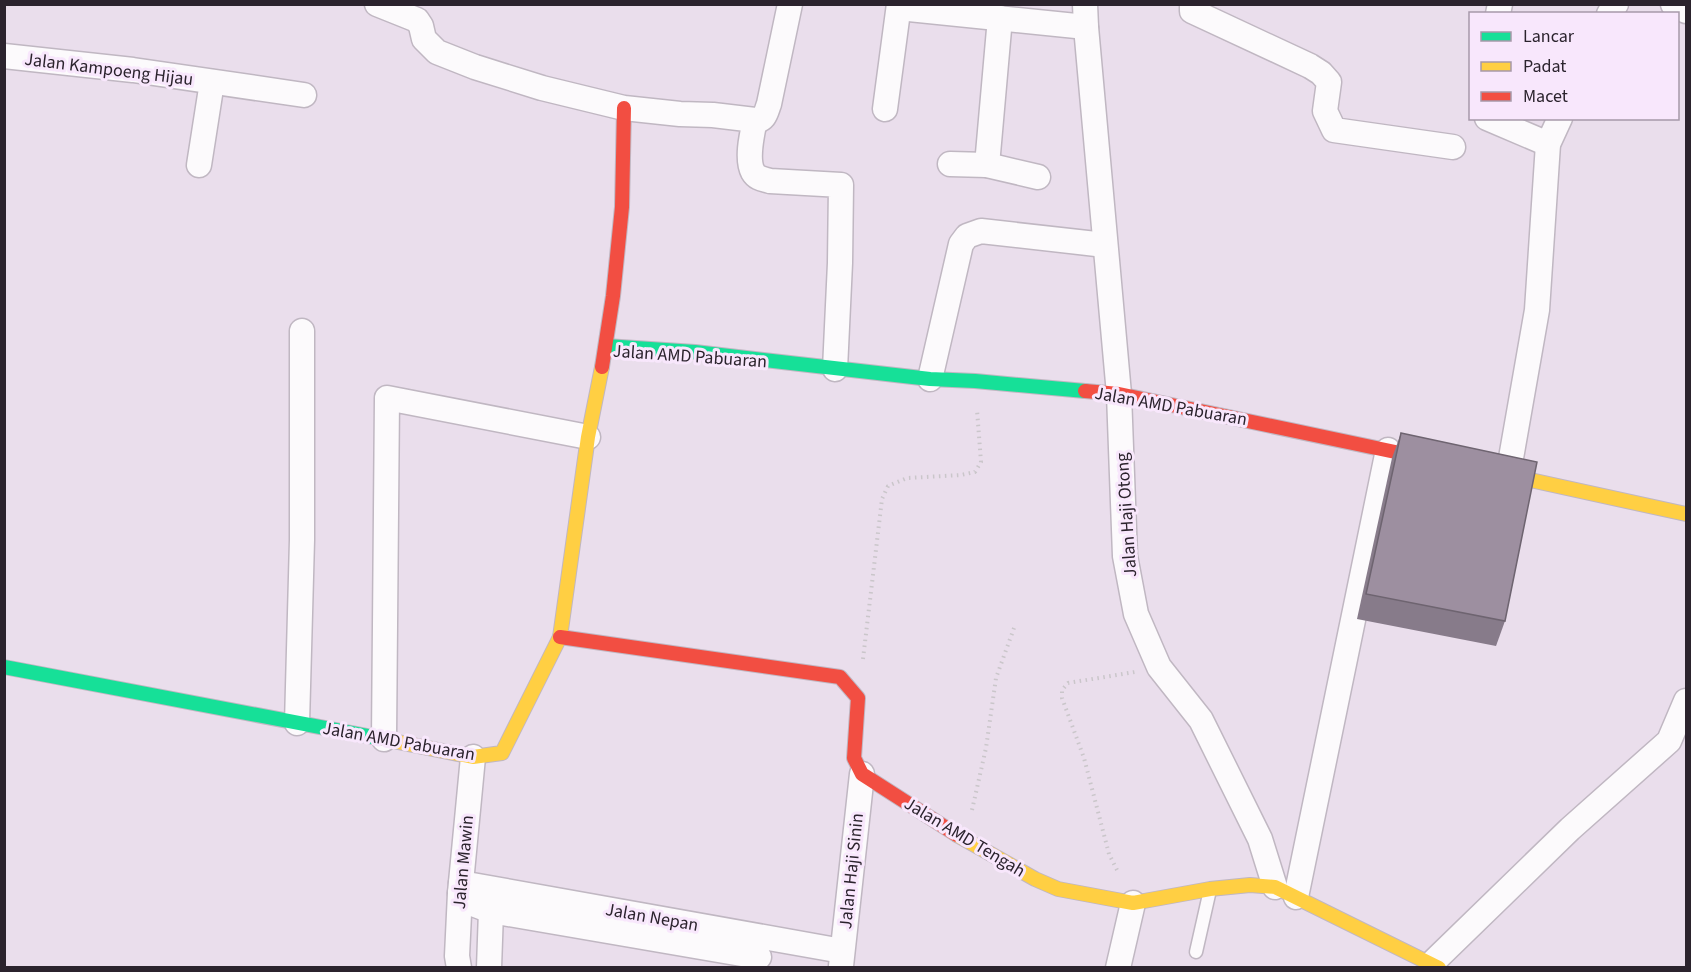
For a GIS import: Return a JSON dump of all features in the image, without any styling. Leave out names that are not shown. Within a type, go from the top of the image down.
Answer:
[{"type":"street","points":[[377,4],[417,20],[424,39],[437,52],[475,67],[542,88],[624,108],[755,120],[765,117],[769,104],[790,4]]},
{"type":"street","points":[[1192,4],[1192,11],[1321,73],[1329,82],[1324,111],[1334,130],[1453,147]]},
{"type":"street","points":[[1672,4],[1686,11]]},
{"type":"street","points":[[885,109],[899,6],[1000,18],[1086,16]]},
{"type":"street","name":"Jalan Haji Otong","points":[[1086,16],[1119,394],[1125,556],[1136,614],[1159,667],[1201,720],[1286,892]]},
{"type":"street","points":[[987,165],[1000,18]]},
{"type":"street","name":"Jalan Kampoeng Hijau","points":[[4,56],[133,70],[304,95]]},
{"type":"street","name":"Jalan Kampoeng Hijau","points":[[199,165],[212,82]]},
{"type":"street","points":[[606,346],[622,207],[624,108]]},
{"type":"street","points":[[755,120],[750,143],[751,162],[753,172],[760,178],[770,181],[841,185],[835,369]]},
{"type":"street","points":[[1492,120],[1548,144]]},
{"type":"street","points":[[1559,120],[1548,144],[1537,310],[1489,474],[1686,514]]},
{"type":"street","points":[[950,164],[987,165],[1038,177]]},
{"type":"street","points":[[930,379],[961,244],[967,236],[981,231],[1105,245]]},
{"type":"street","points":[[297,723],[302,540],[302,331]]},
{"type":"street","name":"Jalan AMD Pabuaran","points":[[4,668],[473,757],[502,753],[560,637],[588,437],[606,346],[695,352],[930,379],[1119,394],[1388,450],[1432,464],[1454,464]]},
{"type":"street","points":[[384,739],[387,398],[588,437]]},
{"type":"street","points":[[1286,892],[1388,450]]},
{"type":"street","points":[[560,637],[840,676],[858,698],[854,758],[862,774]]},
{"type":"street","points":[[1435,966],[1570,828],[1669,741],[1686,701]]},
{"type":"street","name":"Jalan Mawin","points":[[459,968],[457,956],[460,888],[473,757]]},
{"type":"street","name":"Jalan AMD Tengah","points":[[862,774],[965,840],[1035,879],[1058,889],[1133,903],[1210,889],[1250,885],[1286,892],[1435,966]]},
{"type":"street","name":"Jalan Haji Sinin","points":[[842,959],[862,774]]},
{"type":"street","points":[[460,888],[471,903],[491,911],[759,957]]},
{"type":"street","name":"Jalan Nepan","points":[[460,888],[842,959]]},
{"type":"street","points":[[1118,968],[1133,903]]},
{"type":"street","points":[[489,968],[491,911]]},
{"type":"lane","points":[[1196,951],[1210,889]]},
{"type":"path","points":[[858,698],[882,499],[888,486],[907,478],[962,475],[975,472],[981,462],[975,381]]},
{"type":"path","points":[[965,840],[986,748],[996,678],[1014,628]]},
{"type":"path","points":[[1133,903],[1109,854],[1084,758],[1062,698],[1062,690],[1068,683],[1159,667]]},
{"type":"building","points":[[1401,433],[1537,462],[1505,621],[1366,594]]},
{"type":"traffic: fast","points":[[606,346],[695,352],[930,379],[1085,391]]},
{"type":"traffic: fast","points":[[4,667],[383,739]]},
{"type":"traffic: slow","points":[[383,739],[473,757],[502,753],[560,637],[588,437],[602,367]]},
{"type":"traffic: slow","points":[[1489,471],[1686,514]]},
{"type":"traffic: slow","points":[[957,835],[1035,879],[1058,889],[1133,903],[1210,889],[1250,885],[1275,887],[1439,968]]},
{"type":"traffic: jam","points":[[602,367],[613,296],[622,207],[624,108]]},
{"type":"traffic: jam","points":[[1085,391],[1119,394],[1438,461]]},
{"type":"traffic: jam","points":[[560,637],[840,677],[858,698],[854,758],[862,774],[957,835]]}]
